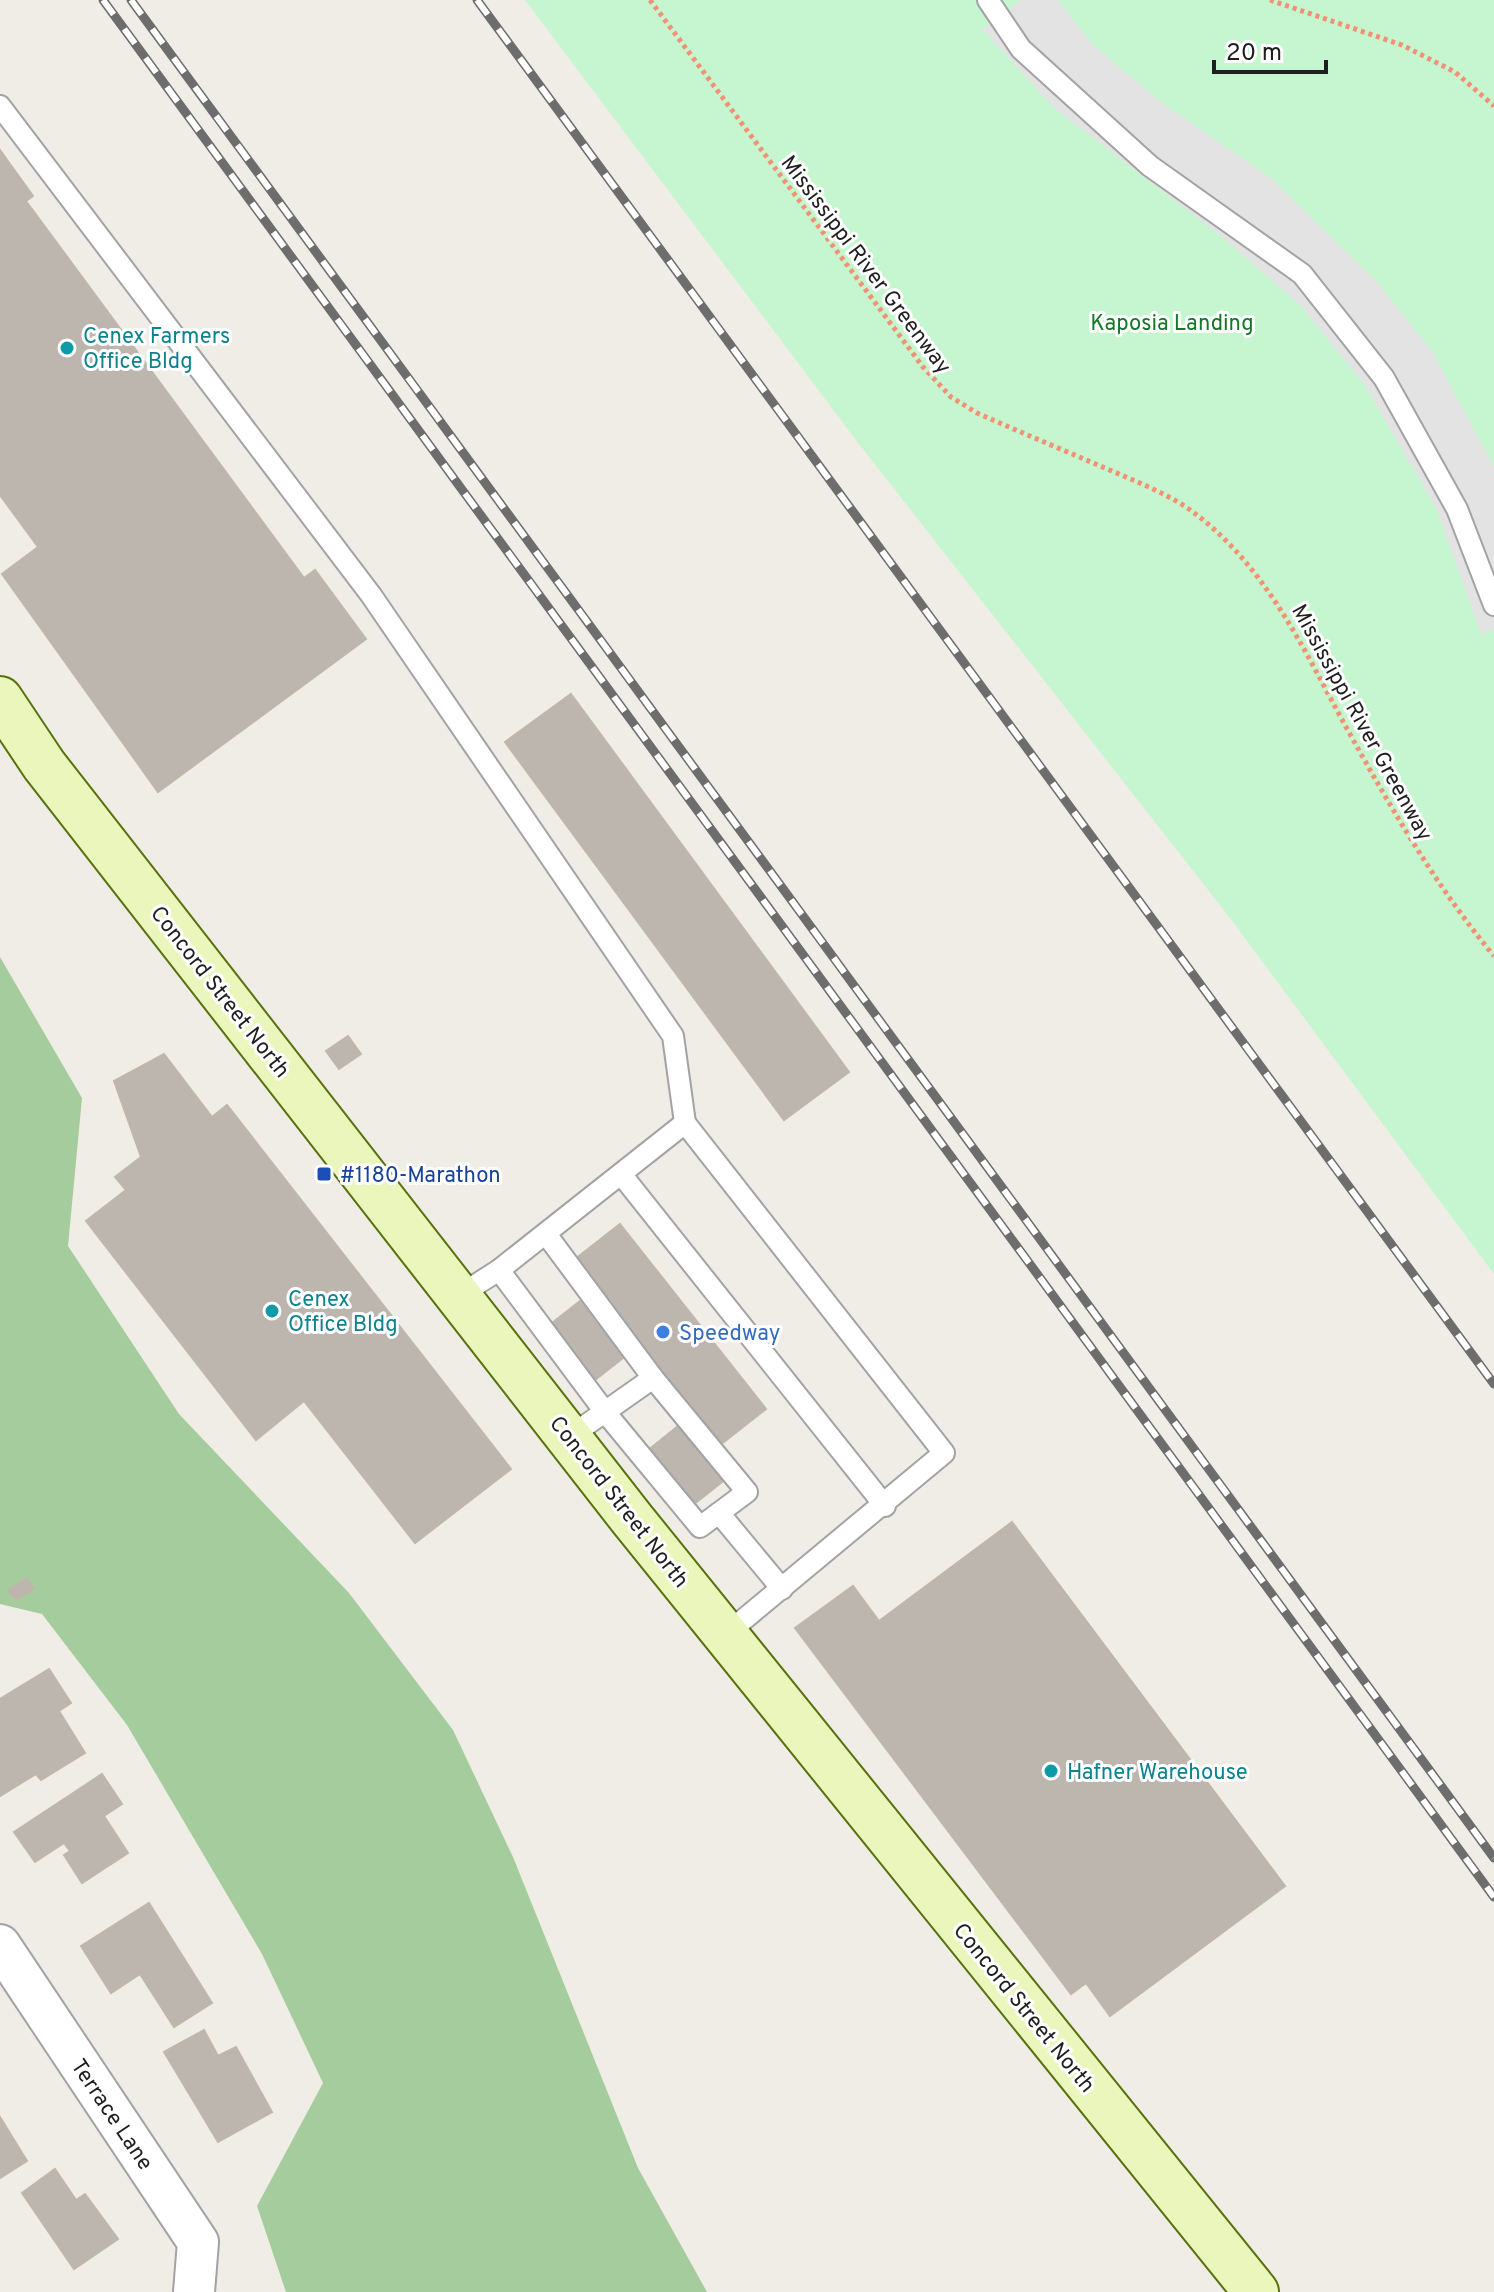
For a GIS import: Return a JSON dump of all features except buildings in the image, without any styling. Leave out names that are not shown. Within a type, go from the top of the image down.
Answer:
[{"type":"main road","name":"Concord Street North","points":[[0,699],[44,765],[725,1635],[1256,2292]]},
{"type":"street","name":"Terrace Lane","points":[[0,1945],[198,2242],[194,2292]]},
{"type":"lane","points":[[988,0],[1021,49],[1150,166],[1302,274],[1384,378],[1457,509],[1494,605]]},
{"type":"lane","points":[[0,106],[371,595],[673,1036],[685,1123],[944,1453],[885,1506],[725,1635]]},
{"type":"lane","points":[[460,1295],[499,1270],[685,1123]]},
{"type":"lane","points":[[621,1174],[885,1506]]},
{"type":"lane","points":[[499,1270],[605,1412],[700,1527],[747,1492],[653,1378],[546,1234]]},
{"type":"lane","points":[[569,1437],[653,1378]]},
{"type":"lane","points":[[719,1513],[782,1589]]},
{"type":"path","name":"Mississippi River Greenway","points":[[650,0],[913,355],[951,397],[977,413],[1158,491],[1196,513],[1230,543],[1273,596],[1311,658],[1410,841],[1451,905],[1494,956]]},
{"type":"path","points":[[1270,0],[1402,45],[1455,72],[1494,106]]},
{"type":"green space","name":"Kaposia Landing","points":[[525,0],[1494,0],[1494,1274],[1230,918],[859,444]]},
{"type":"green space","points":[[0,957],[82,1098],[68,1246],[179,1414],[349,1593],[453,1730],[513,1857],[638,2168],[707,2292],[286,2292],[257,2206],[323,2083],[262,1954],[127,1725],[42,1614],[0,1604]]},
{"type":"shaded area","points":[[1021,0],[1058,0],[1092,44],[1162,103],[1271,178],[1376,281],[1432,351],[1494,467],[1494,630],[1481,634],[1436,508],[1364,384],[1299,304],[1222,237],[1054,108],[982,29]]},
{"type":"railway","points":[[103,0],[1494,1897]]},
{"type":"railway","points":[[131,0],[1494,1858]]},
{"type":"railway","points":[[477,0],[1494,1384]]},
{"type":"place","name":"Cenex Farmers Office Bldg","points":[[67,348]]},
{"type":"place","name":"#1180-Marathon","points":[[324,1174]]},
{"type":"place","name":"Cenex Office Bldg","points":[[272,1311]]},
{"type":"place","name":"Speedway","points":[[663,1332]]},
{"type":"place","name":"Hafner Warehouse","points":[[1051,1771]]}]
